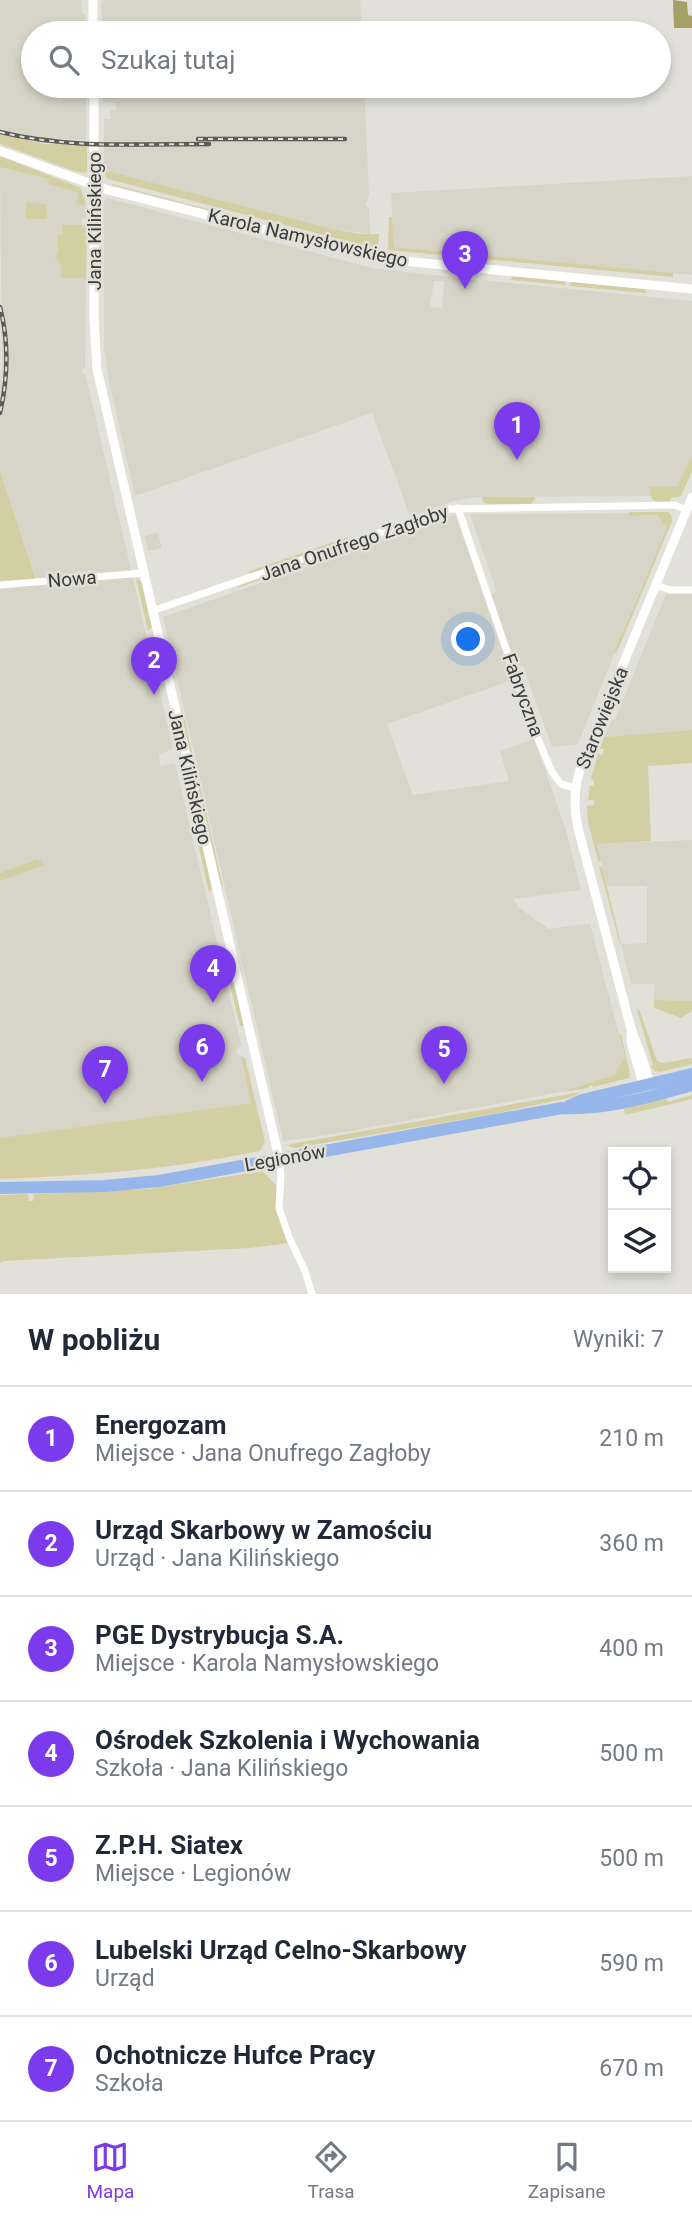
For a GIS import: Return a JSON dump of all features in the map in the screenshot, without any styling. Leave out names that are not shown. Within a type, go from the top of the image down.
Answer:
[{"type":"highway","name":"Legionów","points":[[2,1189],[139,1183],[562,1108],[583,1109],[692,1074]]},
{"type":"highway","name":"Legionów","points":[[647,1089],[692,1085]]},
{"type":"street","points":[[93,0],[93,21]]},
{"type":"street","name":"Jana Kilińskiego","points":[[94,98],[95,358],[279,1158],[279,1208],[312,1294]]},
{"type":"street","name":"Karola Namysłowskiego","points":[[0,151],[95,186],[313,243],[394,261],[692,289]]},
{"type":"street","name":"Starowiejska","points":[[647,1089],[631,1042],[631,1029],[576,817],[576,788],[582,764],[692,497]]},
{"type":"street","name":"Jana Onufrego Zagłoby","points":[[152,611],[441,511],[457,508],[674,505],[687,510]]},
{"type":"street","name":"Fabryczna","points":[[457,508],[532,725],[552,772],[561,785],[576,788]]},
{"type":"street","name":"Nowa","points":[[0,585],[143,573]]},
{"type":"street","points":[[656,585],[670,590],[692,590]]},
{"type":"shaded area","points":[[0,0],[81,0],[85,21],[21,21],[21,98],[86,98],[86,140],[44,138],[0,129]]},
{"type":"shaded area","points":[[104,0],[360,0],[361,21],[102,21]]},
{"type":"shaded area","points":[[673,0],[687,2],[688,15],[692,16],[692,28],[674,28]]},
{"type":"shaded area","points":[[103,98],[365,98],[369,195],[366,205],[369,208],[370,234],[333,229],[104,170],[104,119],[110,119],[110,110],[116,110],[116,103],[103,102]]},
{"type":"shaded area","points":[[0,134],[45,144],[87,145],[87,171],[74,171],[0,144]]},
{"type":"shaded area","points":[[0,156],[81,188],[86,205],[76,204],[78,192],[48,184],[49,179],[0,167]]},
{"type":"shaded area","points":[[0,167],[73,185],[84,197],[86,218],[82,219],[83,278],[86,281],[85,368],[82,373],[85,373],[173,749],[159,754],[160,766],[175,763],[241,1044],[236,1050],[237,1055],[241,1056],[251,1103],[0,1138],[0,881],[44,864],[36,859],[0,873],[0,587],[36,579],[0,471]]},
{"type":"shaded area","points":[[104,170],[333,229],[379,234],[378,246],[370,247],[108,179]]},
{"type":"shaded area","points":[[692,176],[692,275],[394,247],[391,193]]},
{"type":"shaded area","points":[[112,184],[262,223],[261,224]]},
{"type":"shaded area","points":[[107,198],[372,268],[481,282],[483,280],[692,301],[692,462],[678,496],[476,497],[454,501],[410,516],[372,413],[135,496],[104,350],[104,201]],"holes":[[[434,281],[444,281],[442,308],[430,307]]]},
{"type":"shaded area","points":[[26,202],[46,204],[47,219],[26,219]]},
{"type":"shaded area","points":[[389,217],[392,217],[394,247],[673,273],[673,277],[388,250]]},
{"type":"shaded area","points":[[62,225],[87,225],[86,281],[82,278],[61,278],[61,264],[55,254],[58,254],[58,235],[62,235]]},
{"type":"shaded area","points":[[513,276],[564,281],[566,285],[510,280]]},
{"type":"shaded area","points":[[571,282],[644,289],[647,293],[569,286]]},
{"type":"shaded area","points":[[692,456],[692,471],[681,496],[671,498],[670,502],[657,502],[652,499],[649,486],[677,487]]},
{"type":"shaded area","points":[[0,471],[36,580],[0,582]]},
{"type":"shaded area","points":[[482,497],[535,499],[531,504],[488,504],[484,503]]},
{"type":"shaded area","points":[[629,512],[668,512],[672,521],[617,652],[614,653],[667,528],[657,515],[629,516]]},
{"type":"shaded area","points":[[629,513],[629,516],[657,515],[667,528],[666,533],[578,744],[552,747],[523,666],[516,666],[490,593],[497,592],[470,515]]},
{"type":"shaded area","points":[[455,515],[513,680],[387,724],[413,795],[509,781],[500,751],[534,739],[565,827],[581,890],[514,899],[518,907],[549,929],[590,923],[625,1058],[614,1075],[561,1092],[283,1141],[163,617]]},
{"type":"shaded area","points":[[158,533],[162,548],[148,551],[145,536]]},
{"type":"shaded area","points":[[348,537],[347,541],[251,574],[247,572]]},
{"type":"shaded area","points":[[326,555],[330,556],[237,588],[239,586]]},
{"type":"shaded area","points":[[136,578],[142,582],[152,626],[148,631]]},
{"type":"shaded area","points":[[692,593],[692,730],[604,737],[612,720],[615,720],[666,594]]},
{"type":"shaded area","points":[[183,712],[223,887],[181,715]]},
{"type":"shaded area","points":[[692,730],[692,763],[648,766],[651,841],[597,844],[601,861],[598,861],[588,822],[587,806],[594,805],[594,800],[588,800],[590,785],[594,786],[591,779],[598,754],[602,755],[604,749],[600,749],[604,737]]},
{"type":"shaded area","points":[[177,754],[182,758],[193,806],[190,810]]},
{"type":"shaded area","points":[[692,840],[692,1001],[654,1000],[655,984],[631,984],[621,944],[647,943],[647,886],[607,886],[597,844]]},
{"type":"shaded area","points":[[198,844],[202,846],[212,889],[209,893]]},
{"type":"shaded area","points":[[37,859],[45,865],[0,881],[0,873]]},
{"type":"shaded area","points":[[599,867],[602,867],[621,944],[620,944]]},
{"type":"shaded area","points":[[229,980],[234,983],[244,1026],[240,1026]]},
{"type":"shaded area","points":[[654,1000],[692,1001],[692,1011],[681,1018],[654,1008]]},
{"type":"shaded area","points":[[639,1009],[657,1061],[662,1063],[692,1058],[692,1064],[654,1071],[637,1010]]},
{"type":"shaded area","points":[[621,1034],[629,1078],[561,1092],[614,1075],[625,1057]]},
{"type":"shaded area","points":[[241,1056],[245,1058],[265,1142],[260,1151],[131,1171],[0,1179],[0,1138],[251,1103]]},
{"type":"shaded area","points":[[581,1092],[572,1097],[489,1115],[294,1148],[286,1145]]},
{"type":"shaded area","points":[[692,1095],[692,1099],[625,1115],[624,1109],[666,1098],[668,1102]]},
{"type":"shaded area","points":[[262,1171],[276,1185],[276,1206],[289,1243],[250,1248],[0,1263],[0,1195],[28,1194],[29,1201],[33,1201],[34,1194],[148,1189]]},
{"type":"railway","points":[[0,132],[78,143],[209,144]]},
{"type":"railway","points":[[198,139],[345,139]]},
{"type":"railway","points":[[0,307],[6,360],[0,413]]},
{"type":"place","name":"PGE Dystrybucja S.A.","points":[[465,289]]},
{"type":"place","name":"Energozam","points":[[517,460]]},
{"type":"place","name":"Urząd Skarbowy w Zamościu","points":[[154,695]]},
{"type":"place","name":"Ośrodek Szkolenia i Wychowania","points":[[213,1003]]},
{"type":"place","name":"Lubelski Urząd Celno-Skarbowy","points":[[202,1082]]},
{"type":"place","name":"Z.P.H. Siatex","points":[[444,1084]]},
{"type":"place","name":"Ochotnicze Hufce Pracy","points":[[105,1104]]}]
